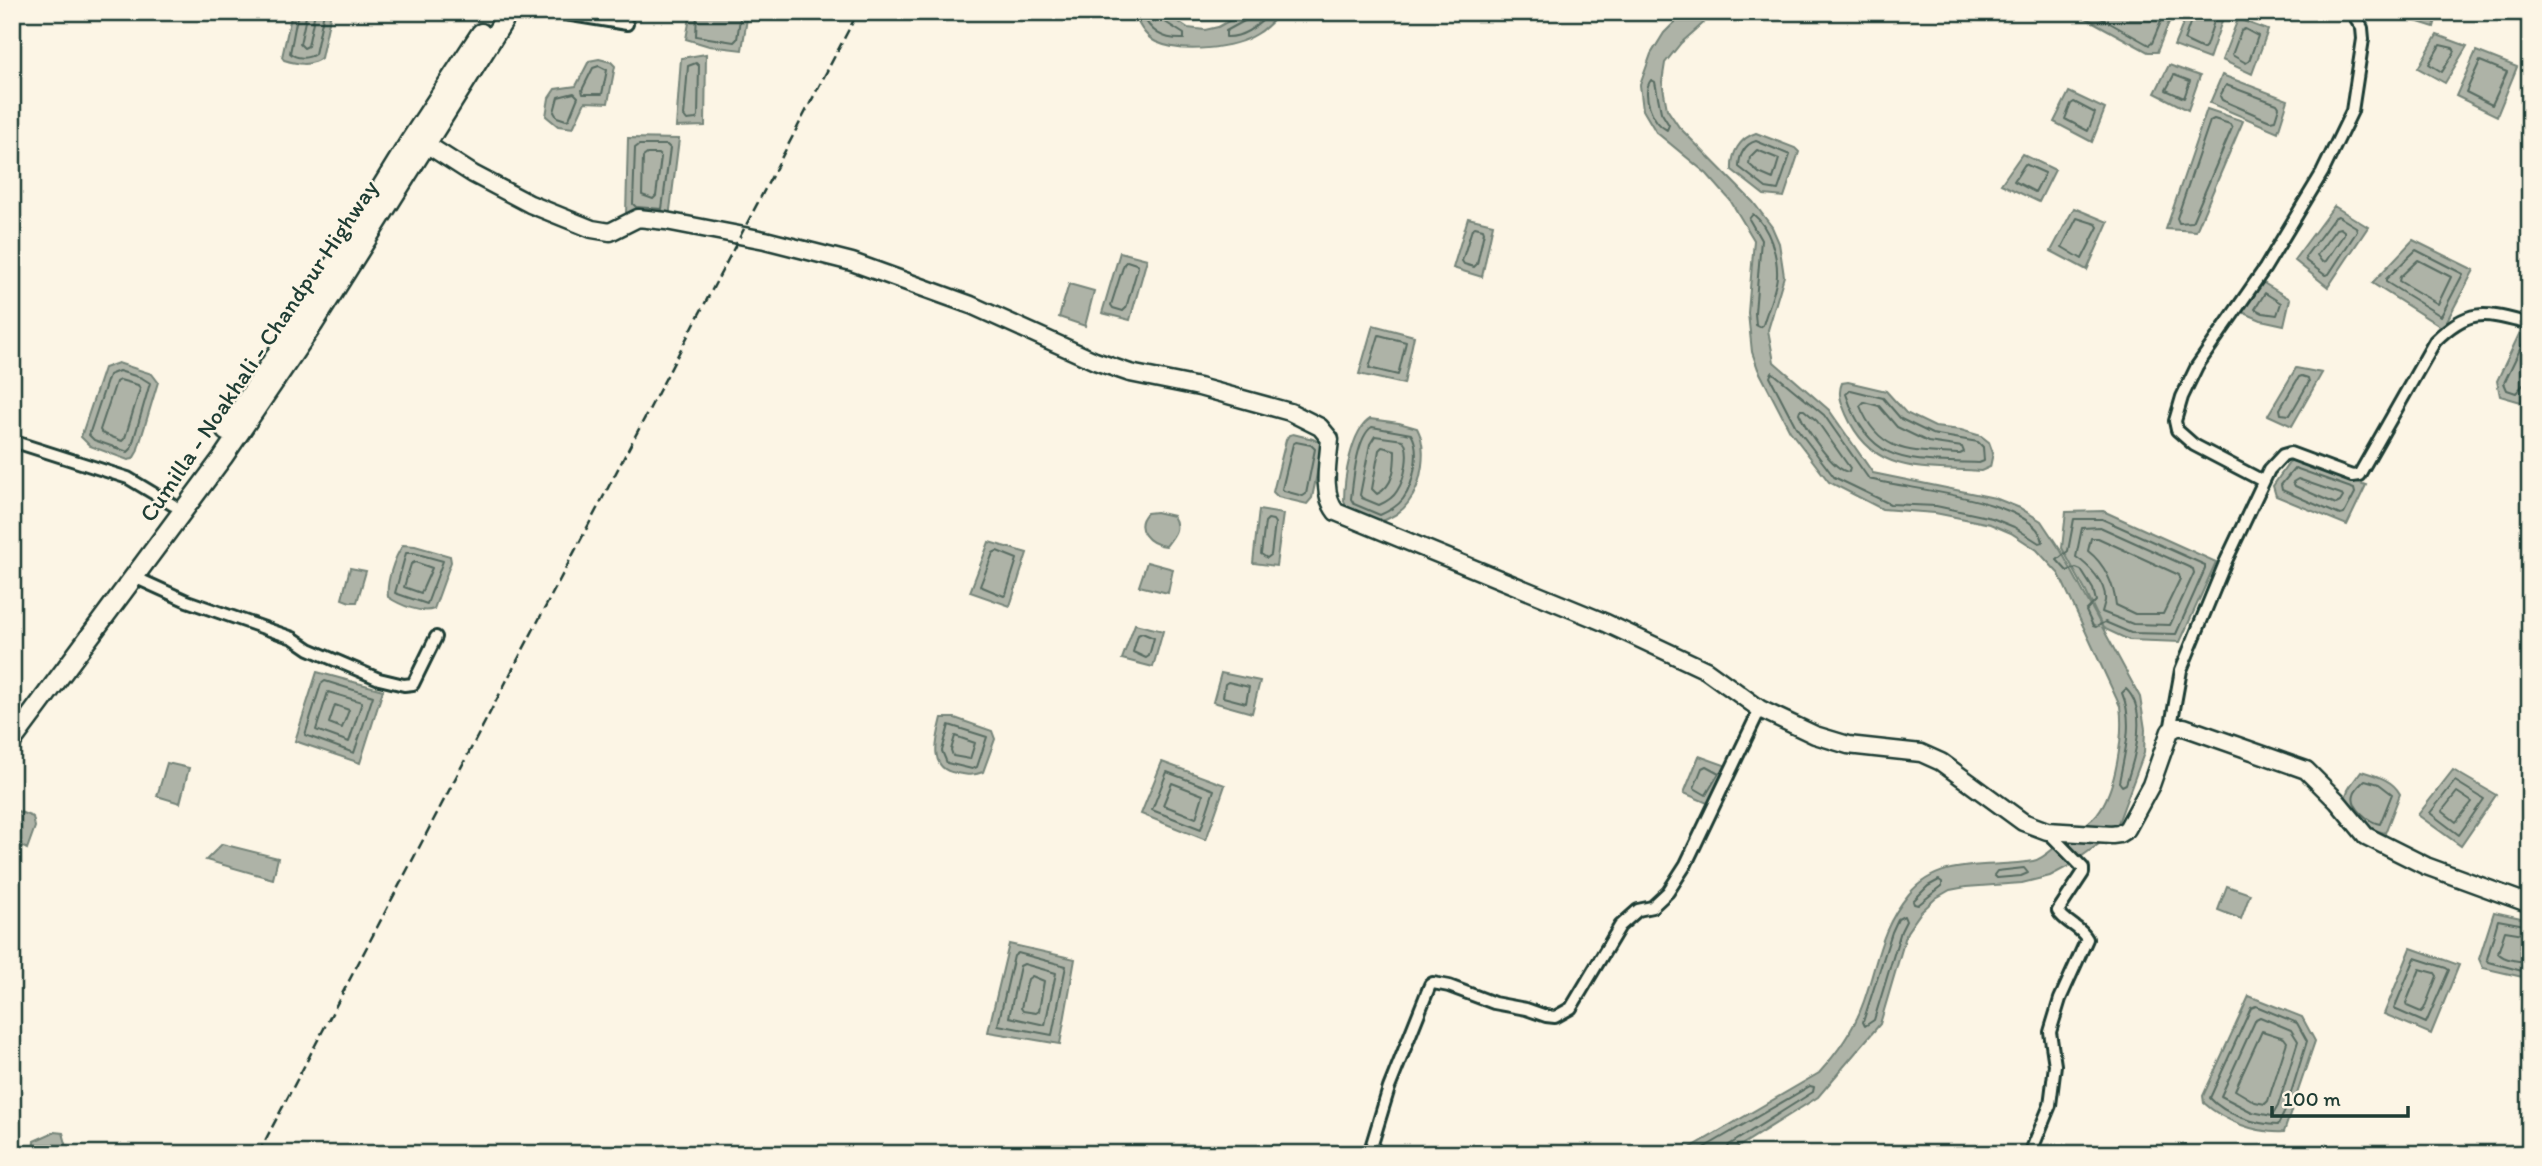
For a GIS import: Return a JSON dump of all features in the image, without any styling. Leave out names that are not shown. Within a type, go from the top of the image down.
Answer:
[{"type":"main road","points":[[12,721],[214,450],[300,319],[410,141],[483,42],[495,12]]},
{"type":"main road","name":"Cumilla - Noakhali - Chandpur Highway","points":[[12,741],[223,457],[314,323],[426,144],[483,42],[509,12]]},
{"type":"main road","points":[[426,144],[473,174],[530,204],[592,229],[610,232],[638,218],[666,221],[765,240],[852,262],[971,305],[1130,373],[1199,387],[1290,411],[1320,427],[1330,439],[1327,490],[1329,503],[1336,512],[1606,622],[1706,670],[1760,709],[1815,735],[1848,745],[1921,753],[1941,762],[2023,822],[2053,834],[2112,835],[2127,829],[2151,785],[2170,732],[2177,727],[2184,727],[2306,770],[2332,795],[2366,836],[2410,860],[2530,904]]},
{"type":"street","points":[[553,12],[626,24]]},
{"type":"street","points":[[2263,481],[2193,445],[2177,430],[2175,421],[2182,397],[2197,366],[2322,173],[2352,111],[2363,39],[2362,28],[2351,12]]},
{"type":"street","points":[[2170,732],[2181,670],[2225,563],[2269,470],[2286,453],[2353,476],[2359,475],[2435,341],[2446,330],[2478,314],[2490,314],[2530,324]]},
{"type":"street","points":[[12,441],[128,478],[173,505]]},
{"type":"street","points":[[134,577],[187,601],[293,638],[309,649],[394,684],[413,684],[436,637]]},
{"type":"street","points":[[1369,1154],[1389,1088],[1430,985],[1433,983],[1449,986],[1494,1003],[1546,1016],[1555,1017],[1571,1008],[1620,926],[1638,910],[1652,907],[1668,892],[1686,864],[1760,709]]},
{"type":"street","points":[[2030,1154],[2050,1105],[2055,1065],[2050,1032],[2060,999],[2087,939],[2083,932],[2061,917],[2057,911],[2083,873],[2079,864],[2053,834]]},
{"type":"water","points":[[292,12],[331,12],[321,58],[317,61],[299,63],[284,60],[282,57]]},
{"type":"water","points":[[691,12],[748,12],[742,50],[709,46],[686,39]]},
{"type":"water","points":[[1133,12],[1164,12],[1188,28],[1205,30],[1218,27],[1245,12],[1281,12],[1264,30],[1247,39],[1221,46],[1193,49],[1156,42],[1142,29]]},
{"type":"water","points":[[1685,12],[1716,12],[1681,43],[1665,63],[1662,82],[1667,109],[1679,127],[1753,202],[1772,227],[1779,243],[1784,276],[1768,330],[1774,362],[1829,410],[1873,473],[1995,498],[2020,508],[2041,521],[2061,551],[2140,697],[2145,729],[2144,753],[2118,823],[2103,841],[2050,876],[2022,883],[1950,890],[1936,898],[1921,912],[1907,932],[1880,1024],[1818,1097],[1727,1154],[1680,1154],[1819,1073],[1856,1021],[1881,946],[1899,907],[1922,882],[1951,869],[2037,860],[2094,818],[2104,804],[2114,777],[2121,718],[2120,706],[2059,574],[2037,550],[2011,533],[1990,524],[1935,513],[1882,509],[1829,482],[1790,431],[1752,352],[1748,313],[1754,240],[1730,200],[1707,174],[1656,132],[1643,110],[1640,85],[1651,54],[1664,33]]},
{"type":"water","points":[[2075,12],[2173,12],[2157,52],[2148,52]]},
{"type":"water","points":[[2188,12],[2215,12],[2224,15],[2209,59],[2174,46]]},
{"type":"water","points":[[2411,12],[2438,12],[2434,27],[2409,19]]},
{"type":"water","points":[[2238,19],[2268,30],[2252,74],[2222,60]]},
{"type":"water","points":[[2437,35],[2467,46],[2445,83],[2418,68]]},
{"type":"water","points":[[2476,51],[2517,67],[2497,116],[2456,96]]},
{"type":"water","points":[[706,54],[705,126],[676,127],[681,58]]},
{"type":"water","points":[[599,59],[615,66],[608,103],[585,102],[573,128],[558,126],[546,116],[549,98],[555,89],[576,86],[589,61]]},
{"type":"water","points":[[2169,65],[2200,76],[2188,110],[2155,93]]},
{"type":"water","points":[[2222,75],[2288,100],[2278,132],[2210,103]]},
{"type":"water","points":[[2069,92],[2105,109],[2092,142],[2054,122]]},
{"type":"water","points":[[2207,109],[2243,121],[2196,231],[2166,229]]},
{"type":"water","points":[[1756,133],[1799,152],[1784,197],[1764,195],[1732,170],[1738,147],[1745,138]]},
{"type":"water","points":[[628,138],[679,139],[669,218],[645,213],[626,214]]},
{"type":"water","points":[[2022,154],[2055,170],[2039,202],[2001,184]]},
{"type":"water","points":[[2334,206],[2368,227],[2328,287],[2294,260]]},
{"type":"water","points":[[2074,208],[2108,222],[2087,270],[2051,251]]},
{"type":"water","points":[[1468,218],[1493,224],[1482,277],[1453,268]]},
{"type":"water","points":[[2413,240],[2474,270],[2443,328],[2372,283]]},
{"type":"water","points":[[1120,252],[1147,259],[1130,320],[1102,313]]},
{"type":"water","points":[[2262,282],[2290,299],[2284,325],[2242,312]]},
{"type":"water","points":[[1069,284],[1094,291],[1085,326],[1059,317]]},
{"type":"water","points":[[1373,325],[1414,336],[1404,384],[1359,374]]},
{"type":"water","points":[[2521,330],[2530,334],[2530,385],[2521,402],[2500,396],[2497,381]]},
{"type":"water","points":[[118,363],[152,374],[158,382],[137,452],[133,459],[128,460],[90,446],[81,437],[104,368]]},
{"type":"water","points":[[2296,368],[2322,373],[2292,426],[2268,415]]},
{"type":"water","points":[[1842,383],[1886,391],[1906,413],[1935,427],[1981,436],[1989,442],[1993,453],[1990,467],[1981,471],[1920,468],[1885,458],[1870,448],[1857,434],[1846,414],[1840,391]]},
{"type":"water","points":[[1370,419],[1417,428],[1422,446],[1420,477],[1413,495],[1402,509],[1381,522],[1347,508],[1344,501],[1345,481],[1353,444],[1363,425]]},
{"type":"water","points":[[1293,434],[1323,444],[1312,498],[1307,504],[1278,497],[1273,492],[1286,440]]},
{"type":"water","points":[[2291,460],[2366,485],[2347,525],[2276,496],[2273,486]]},
{"type":"water","points":[[1259,510],[1283,514],[1276,566],[1253,563]]},
{"type":"water","points":[[2103,511],[2216,562],[2180,642],[2129,640],[2103,628],[2062,548],[2066,512]]},
{"type":"water","points":[[1147,513],[1173,516],[1175,520],[1176,532],[1166,546],[1148,539],[1142,530],[1143,519]]},
{"type":"water","points":[[989,542],[1027,553],[1010,606],[970,592]]},
{"type":"water","points":[[403,545],[450,556],[451,562],[434,609],[411,608],[388,597],[391,570]]},
{"type":"water","points":[[1147,562],[1173,569],[1168,593],[1139,586]]},
{"type":"water","points":[[350,568],[366,571],[357,602],[342,599]]},
{"type":"water","points":[[1135,624],[1163,631],[1153,667],[1122,659]]},
{"type":"water","points":[[317,672],[383,690],[360,763],[295,741]]},
{"type":"water","points":[[1221,673],[1260,681],[1252,713],[1213,702]]},
{"type":"water","points":[[942,718],[955,718],[992,731],[995,739],[983,772],[963,774],[941,766],[936,751]]},
{"type":"water","points":[[1699,756],[1730,767],[1712,805],[1684,793]]},
{"type":"water","points":[[1162,762],[1225,785],[1206,840],[1141,814]]},
{"type":"water","points":[[167,763],[189,768],[180,803],[157,796]]},
{"type":"water","points":[[2453,770],[2496,795],[2461,846],[2418,815]]},
{"type":"water","points":[[2361,771],[2389,782],[2400,794],[2385,833],[2371,828],[2357,818],[2347,805],[2348,790]]},
{"type":"water","points":[[12,809],[33,817],[35,827],[27,849],[12,841]]},
{"type":"water","points":[[222,844],[278,858],[273,879],[206,860]]},
{"type":"water","points":[[2227,886],[2250,894],[2241,919],[2218,910]]},
{"type":"water","points":[[2494,912],[2530,920],[2530,970],[2527,978],[2483,968],[2479,959]]},
{"type":"water","points":[[1009,944],[1075,959],[1060,1044],[988,1032]]},
{"type":"water","points":[[2411,948],[2459,965],[2431,1034],[2384,1014]]},
{"type":"water","points":[[2249,996],[2302,1017],[2315,1041],[2284,1132],[2263,1131],[2241,1125],[2204,1103],[2203,1096]]},
{"type":"water","points":[[54,1132],[63,1133],[69,1154],[33,1154],[34,1141]]},
{"type":"railway","points":[[258,1154],[858,12]]}]
